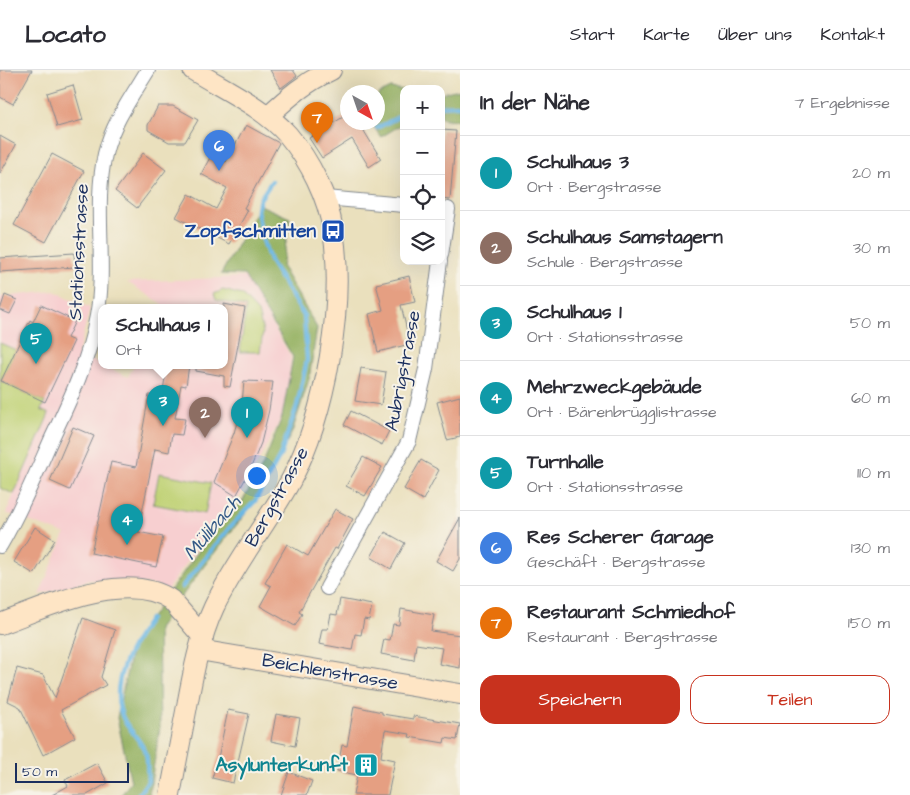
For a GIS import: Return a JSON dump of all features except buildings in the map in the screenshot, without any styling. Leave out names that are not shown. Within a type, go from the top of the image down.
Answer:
[{"type":"main road","name":"Bergstrasse","points":[[170,795],[201,644],[214,607],[292,478],[312,432],[329,363],[336,302],[334,231],[325,198],[298,148],[268,116],[193,70]]},
{"type":"main road","points":[[268,116],[302,85],[331,70]]},
{"type":"main road","points":[[0,624],[78,596],[110,588],[149,590],[171,600],[201,644]]},
{"type":"main road","name":"Beichlenstrasse","points":[[201,644],[460,694]]},
{"type":"street","name":"Stationsstrasse","points":[[0,546],[21,509],[65,410],[91,345],[97,314],[100,277],[100,189],[105,154],[117,122],[148,70]]},
{"type":"street","points":[[325,198],[400,205]]},
{"type":"street","points":[[445,235],[450,209]]},
{"type":"street","name":"Aubrigstrasse","points":[[327,588],[409,442],[426,369],[439,265]]},
{"type":"shaded area","points":[[245,277],[291,357],[286,409],[241,495],[206,537],[167,590],[154,585],[90,580],[39,595],[65,534],[6,513],[14,494],[0,488],[0,297],[54,291],[90,308],[78,354],[98,363],[98,369],[111,369],[128,377],[132,369],[228,369],[228,304],[162,304],[127,282]]},
{"type":"green space","points":[[390,88],[400,89],[400,125],[381,137],[376,130],[385,130],[385,90]]},
{"type":"green space","points":[[460,89],[460,121],[445,119],[445,92]]},
{"type":"green space","points":[[260,205],[290,218],[282,267],[317,328],[309,379],[292,432],[257,499],[204,566],[158,629],[160,727],[149,795],[121,795],[131,782],[117,718],[133,643],[215,528],[242,502],[263,465],[282,417],[293,357],[244,275],[221,274]]},
{"type":"green space","points":[[223,290],[242,295],[258,312],[263,332],[260,352],[240,352],[246,307],[216,300],[214,294]]},
{"type":"green space","points":[[0,343],[16,350],[1,381],[45,402],[41,410],[49,414],[14,494],[0,488]]},
{"type":"green space","points":[[159,473],[211,483],[205,514],[153,504]]},
{"type":"waterway","name":"Mülibach","points":[[445,106],[460,105]]},
{"type":"waterway","name":"Mülibach","points":[[385,124],[400,116]]},
{"type":"waterway","name":"Mülibach","points":[[182,587],[230,527],[255,501],[280,456],[297,406],[307,360],[304,316],[270,261],[262,237],[257,210],[260,199],[272,181]]},
{"type":"waterway","name":"Mülibach","points":[[138,795],[148,781],[147,757],[142,746],[125,722],[120,709],[118,695],[119,681],[128,655],[150,619]]},
{"type":"place","name":"Restaurant Schmiedhof","points":[[317,143]]},
{"type":"place","name":"Res Scherer Garage","points":[[219,171]]},
{"type":"place","name":"Zopfschmitten","points":[[333,231]]},
{"type":"place","name":"Turnhalle","points":[[36,364]]},
{"type":"place","name":"Schulhaus 1","points":[[163,426]]},
{"type":"place","name":"Schulhaus Samstagern","points":[[205,438]]},
{"type":"place","name":"Schulhaus 3","points":[[247,438]]},
{"type":"place","name":"Mehrzweckgebäude","points":[[127,545]]},
{"type":"place","name":"Asylunterkunft","points":[[366,765]]}]
